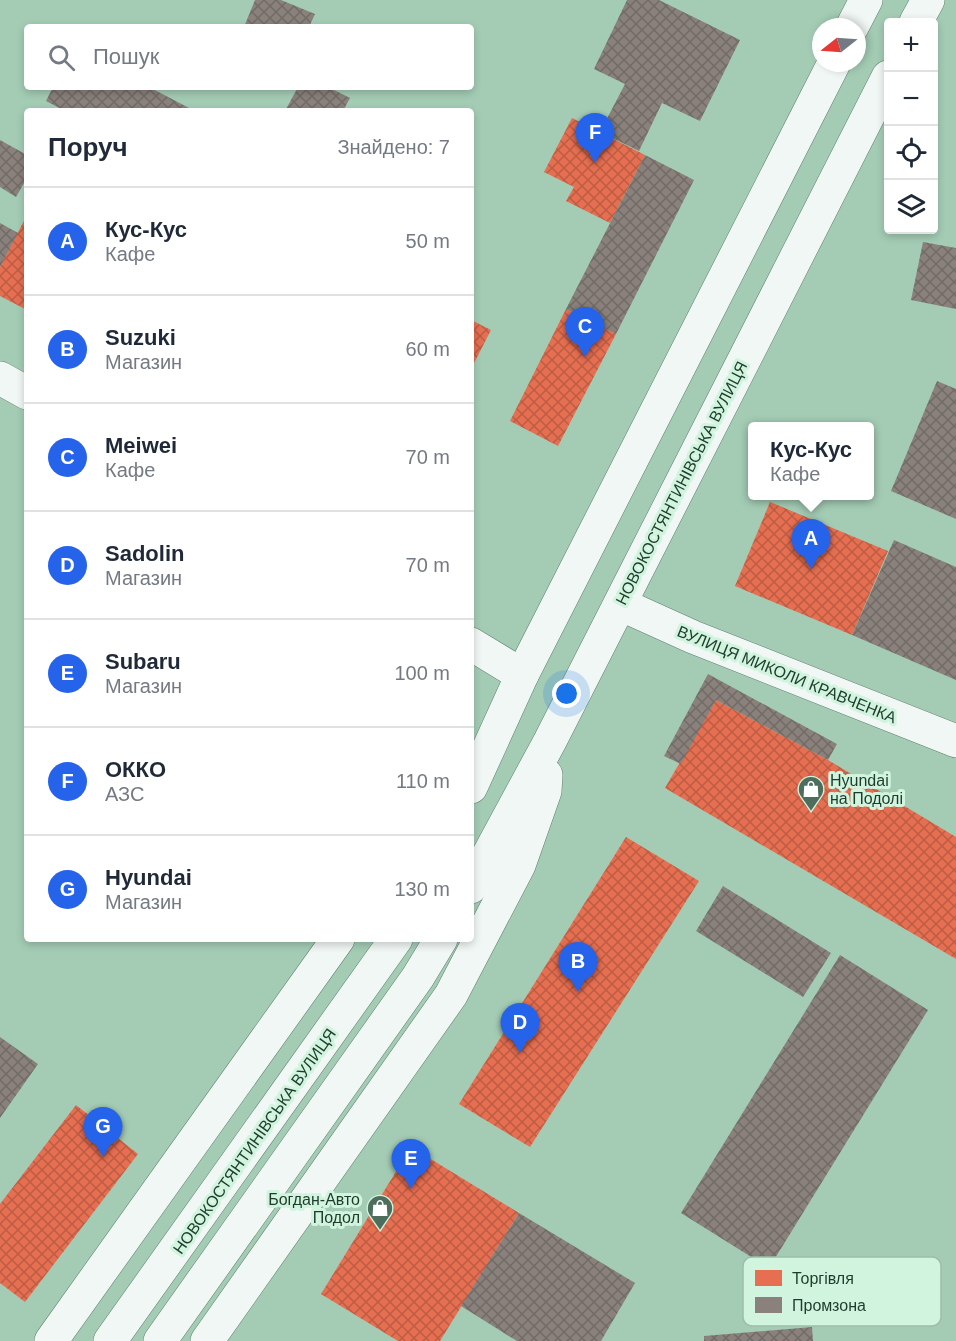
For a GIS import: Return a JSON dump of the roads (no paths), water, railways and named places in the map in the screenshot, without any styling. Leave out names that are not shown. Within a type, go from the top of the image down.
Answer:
[{"type":"main road","points":[[857,18],[866,0]]},
{"type":"main road","points":[[918,18],[928,0]]},
{"type":"main road","points":[[474,780],[522,675],[829,72]]},
{"type":"main road","name":"НОВОКОСТЯНТИНІВСЬКА ВУЛИЦЯ","points":[[474,881],[550,741],[884,85]]},
{"type":"main road","points":[[0,378],[24,391]]},
{"type":"main road","name":"ВУЛИЦЯ МИКОЛИ КРАВЧЕНКА","points":[[620,604],[693,637],[956,741]]},
{"type":"main road","points":[[474,646],[522,675]]},
{"type":"main road","points":[[474,753],[497,726]]},
{"type":"main road","points":[[207,1341],[451,995],[519,865],[545,791],[550,741]]},
{"type":"main road","points":[[51,1341],[336,942]]},
{"type":"main road","name":"НОВОКОСТЯНТИНІВСЬКА ВУЛИЦЯ","points":[[110,1341],[394,942]]},
{"type":"main road","points":[[160,1341],[418,977],[439,942]]},
{"type":"place","name":"ОККО","points":[[595,163]]},
{"type":"place","name":"Meiwei","points":[[585,357]]},
{"type":"place","name":"Кус-Кус","points":[[811,569]]},
{"type":"place","name":"Hyundai на Подолі","points":[[811,812]]},
{"type":"place","name":"Suzuki","points":[[578,992]]},
{"type":"place","name":"Sadolin","points":[[520,1053]]},
{"type":"place","name":"Hyundai","points":[[103,1157]]},
{"type":"place","name":"Subaru","points":[[411,1189]]},
{"type":"place","name":"Богдан-Авто Подол","points":[[380,1231]]}]
